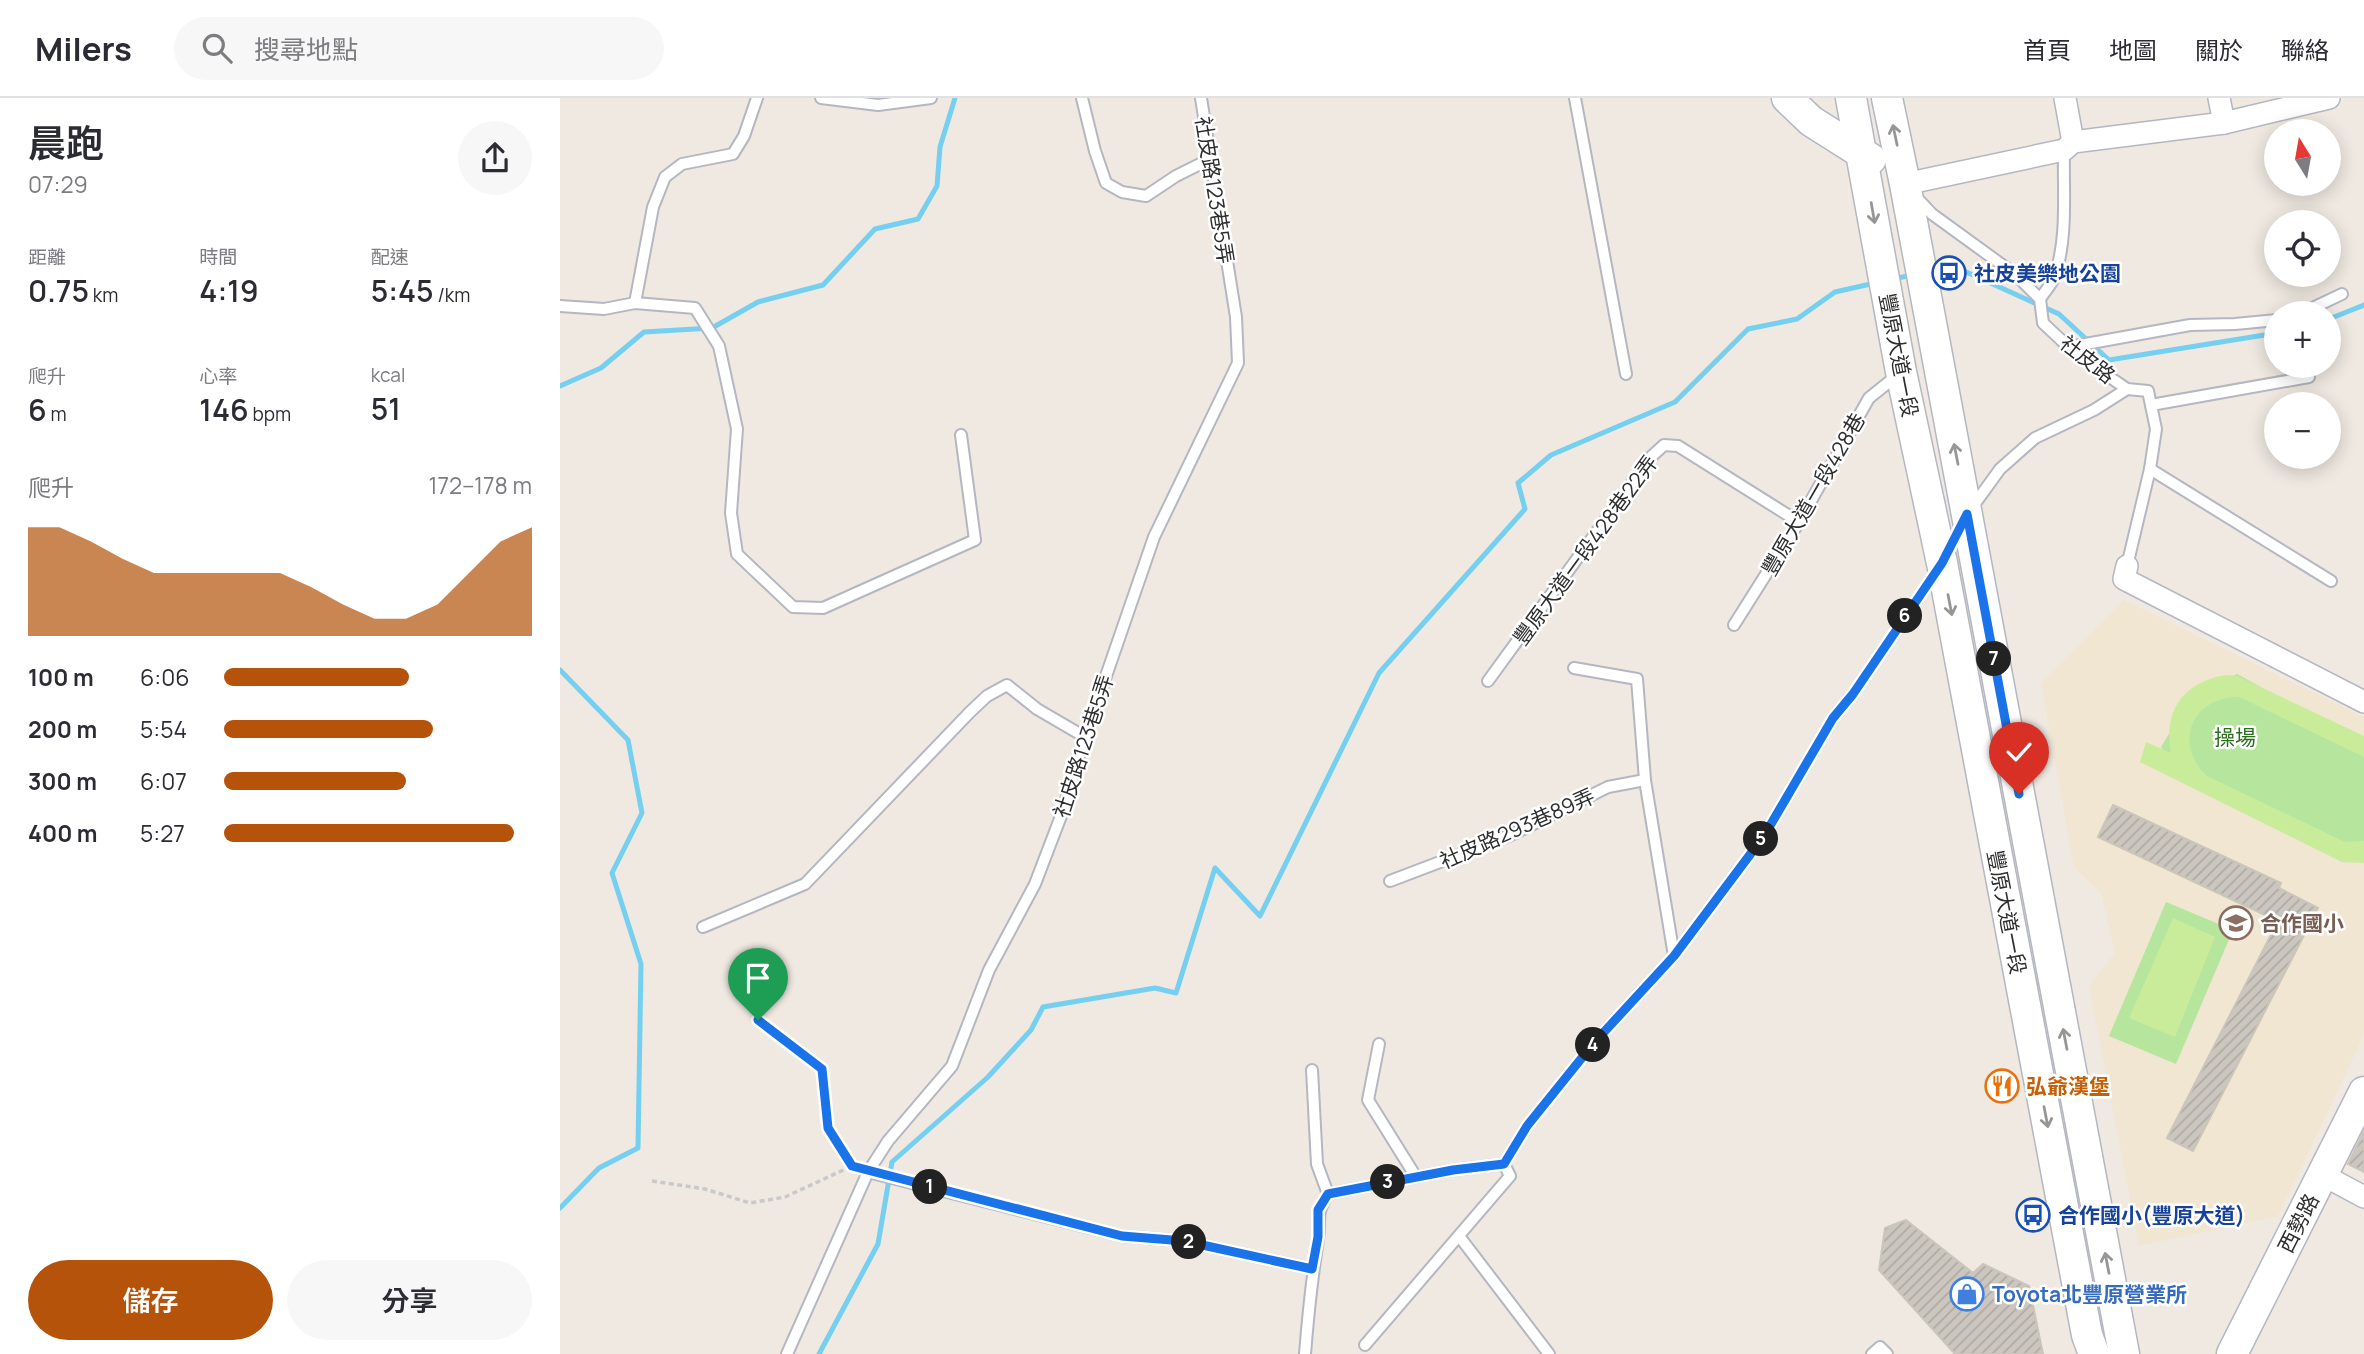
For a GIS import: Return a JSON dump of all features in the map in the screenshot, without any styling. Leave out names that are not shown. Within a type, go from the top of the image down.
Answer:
[{"type":"street","name":"社皮路","points":[[1787,98],[1811,121],[1905,184]]},
{"type":"street","name":"豐原大道一段","points":[[1851,98],[1901,372],[1945,557],[2089,1348]]},
{"type":"street","name":"豐原大道一段","points":[[1887,98],[1905,184],[1964,520],[2125,1354]]},
{"type":"street","points":[[2065,98],[2068,146]]},
{"type":"street","points":[[2219,98],[2224,123]]},
{"type":"street","points":[[1905,184],[2068,146],[2224,123],[2329,98]]},
{"type":"street","points":[[2127,566],[2124,579],[2364,702]]},
{"type":"street","name":"西勢路","points":[[2227,1351],[2323,1175],[2364,1092]]},
{"type":"street","points":[[2323,1175],[2364,1197]]},
{"type":"lane","points":[[635,303],[653,207],[665,177],[681,164],[733,154],[744,136],[757,98]]},
{"type":"lane","points":[[821,98],[878,106],[931,98]]},
{"type":"lane","points":[[1082,98],[1095,151],[1107,183],[1122,192],[1146,196],[1176,176],[1210,159]]},
{"type":"lane","name":"社皮路123巷5弄","points":[[787,1354],[868,1172],[888,1141],[952,1066],[989,970],[1035,884],[1061,816],[1085,737],[1154,537],[1238,363],[1236,317],[1200,98]]},
{"type":"lane","points":[[1575,98],[1626,374]]},
{"type":"lane","points":[[2040,299],[2054,278],[2059,255],[2068,146]]},
{"type":"lane","name":"社皮路","points":[[1905,184],[1932,215],[2016,275],[2040,299],[2043,323],[2068,347],[2127,389],[2148,391],[2151,405]]},
{"type":"lane","points":[[2327,301],[2342,294]]},
{"type":"lane","points":[[560,306],[604,309],[635,303],[695,308],[719,346],[737,429],[731,513],[737,555],[793,607],[823,608],[975,540],[961,435]]},
{"type":"lane","points":[[2068,347],[2190,325],[2264,321]]},
{"type":"lane","name":"豐原大道一段428巷","points":[[1734,625],[1800,522],[1869,398],[1901,372]]},
{"type":"lane","points":[[2127,566],[2151,469],[2156,429],[2151,405],[2303,378]]},
{"type":"lane","points":[[1964,520],[2000,469],[2035,438],[2095,410],[2127,389]]},
{"type":"lane","name":"豐原大道一段428巷22弄","points":[[1488,681],[1652,456],[1664,445],[1678,446],[1800,522]]},
{"type":"lane","points":[[2151,469],[2331,581]]},
{"type":"lane","points":[[1504,1164],[1527,1126],[1593,1044],[1674,956],[1764,836],[1833,718],[1853,694],[1945,557]]},
{"type":"lane","points":[[1574,668],[1637,679],[1645,780],[1674,956]]},
{"type":"lane","points":[[703,927],[805,884],[970,712],[987,696],[1007,685],[1037,709],[1085,737]]},
{"type":"lane","name":"社皮路293巷89弄","points":[[1390,881],[1511,835],[1608,787],[1645,780]]},
{"type":"lane","points":[[1380,1044],[1368,1100],[1416,1177]]},
{"type":"lane","points":[[1312,1070],[1317,1164],[1328,1194]]},
{"type":"lane","points":[[1305,1354],[1312,1269],[1318,1237],[1318,1210],[1328,1194],[1504,1164]]},
{"type":"lane","points":[[1365,1345],[1510,1175],[1504,1164]]},
{"type":"lane","points":[[868,1172],[1122,1236],[1184,1241],[1312,1269]]},
{"type":"lane","points":[[1459,1236],[1549,1354]]},
{"type":"lane","points":[[1872,1354],[1880,1347],[1887,1354]]},
{"type":"path","points":[[758,1020],[822,1069],[828,1128],[852,1166],[868,1172]]},
{"type":"path","points":[[652,1181],[705,1189],[750,1203],[785,1197],[852,1166]]},
{"type":"shaded area","name":"合作國小","points":[[2124,600],[2364,717],[2364,1035],[2278,1216],[2139,1246],[2089,986],[2115,953],[2101,893],[2074,867],[2041,684]]},
{"type":"green space","name":"操場","points":[[2237,674],[2364,743],[2364,862],[2178,770],[2161,747],[2193,694]]},
{"type":"green space","points":[[2226,675],[2237,676],[2364,736],[2364,757],[2239,697],[2210,704],[2199,713],[2190,736],[2196,763],[2207,776],[2345,842],[2364,841],[2364,863],[2342,862],[2140,762],[2146,742],[2171,753],[2170,724],[2179,701],[2198,684]]},
{"type":"green space","points":[[2166,902],[2233,930],[2176,1064],[2109,1036]]},
{"type":"green space","points":[[2173,918],[2215,937],[2175,1037],[2129,1018]]},
{"type":"building","points":[[2113,805],[2281,883],[2279,888],[2318,908],[2193,1151],[2167,1138],[2278,921],[2098,837]]},
{"type":"building","points":[[2364,1131],[2364,1172],[2348,1164]]},
{"type":"building","name":"Toyota北豐原營業所","points":[[1906,1220],[1973,1273],[1983,1264],[2029,1286],[2043,1354],[1955,1354],[1879,1270],[1885,1228]]},
{"type":"waterway","points":[[560,386],[601,368],[644,332],[712,328],[758,302],[823,285],[875,229],[918,219],[937,186],[940,147],[955,98]]},
{"type":"waterway","points":[[1929,271],[1953,266],[2059,314],[2109,360],[2264,335]]},
{"type":"waterway","points":[[1892,279],[1913,275]]},
{"type":"waterway","points":[[819,1354],[878,1244],[892,1162],[988,1077],[1031,1030],[1043,1007],[1155,988],[1176,993],[1215,868],[1260,916],[1379,673],[1525,509],[1518,483],[1551,455],[1675,402],[1748,329],[1797,319],[1835,292],[1875,283]]},
{"type":"waterway","points":[[2341,314],[2364,305]]},
{"type":"waterway","points":[[560,670],[628,740],[642,813],[612,873],[641,964],[638,1148],[599,1168],[560,1208]]},
{"type":"place","name":"社皮美樂地公園","points":[[1949,273]]},
{"type":"place","name":"合作國小","points":[[2236,923]]},
{"type":"place","name":"弘爺漢堡","points":[[2002,1086]]},
{"type":"place","name":"合作國小(豐原大道)","points":[[2033,1215]]},
{"type":"place","name":"Toyota北豐原營業所","points":[[1967,1294]]},
{"type":"route","points":[[758,1020],[822,1069],[828,1128],[852,1166],[1122,1236],[1184,1241],[1312,1269],[1318,1237],[1318,1210],[1328,1194],[1453,1170],[1504,1164],[1527,1126],[1593,1044],[1674,956],[1764,836],[1833,718],[1853,694],[1942,563],[1967,514],[2019,794]]}]
